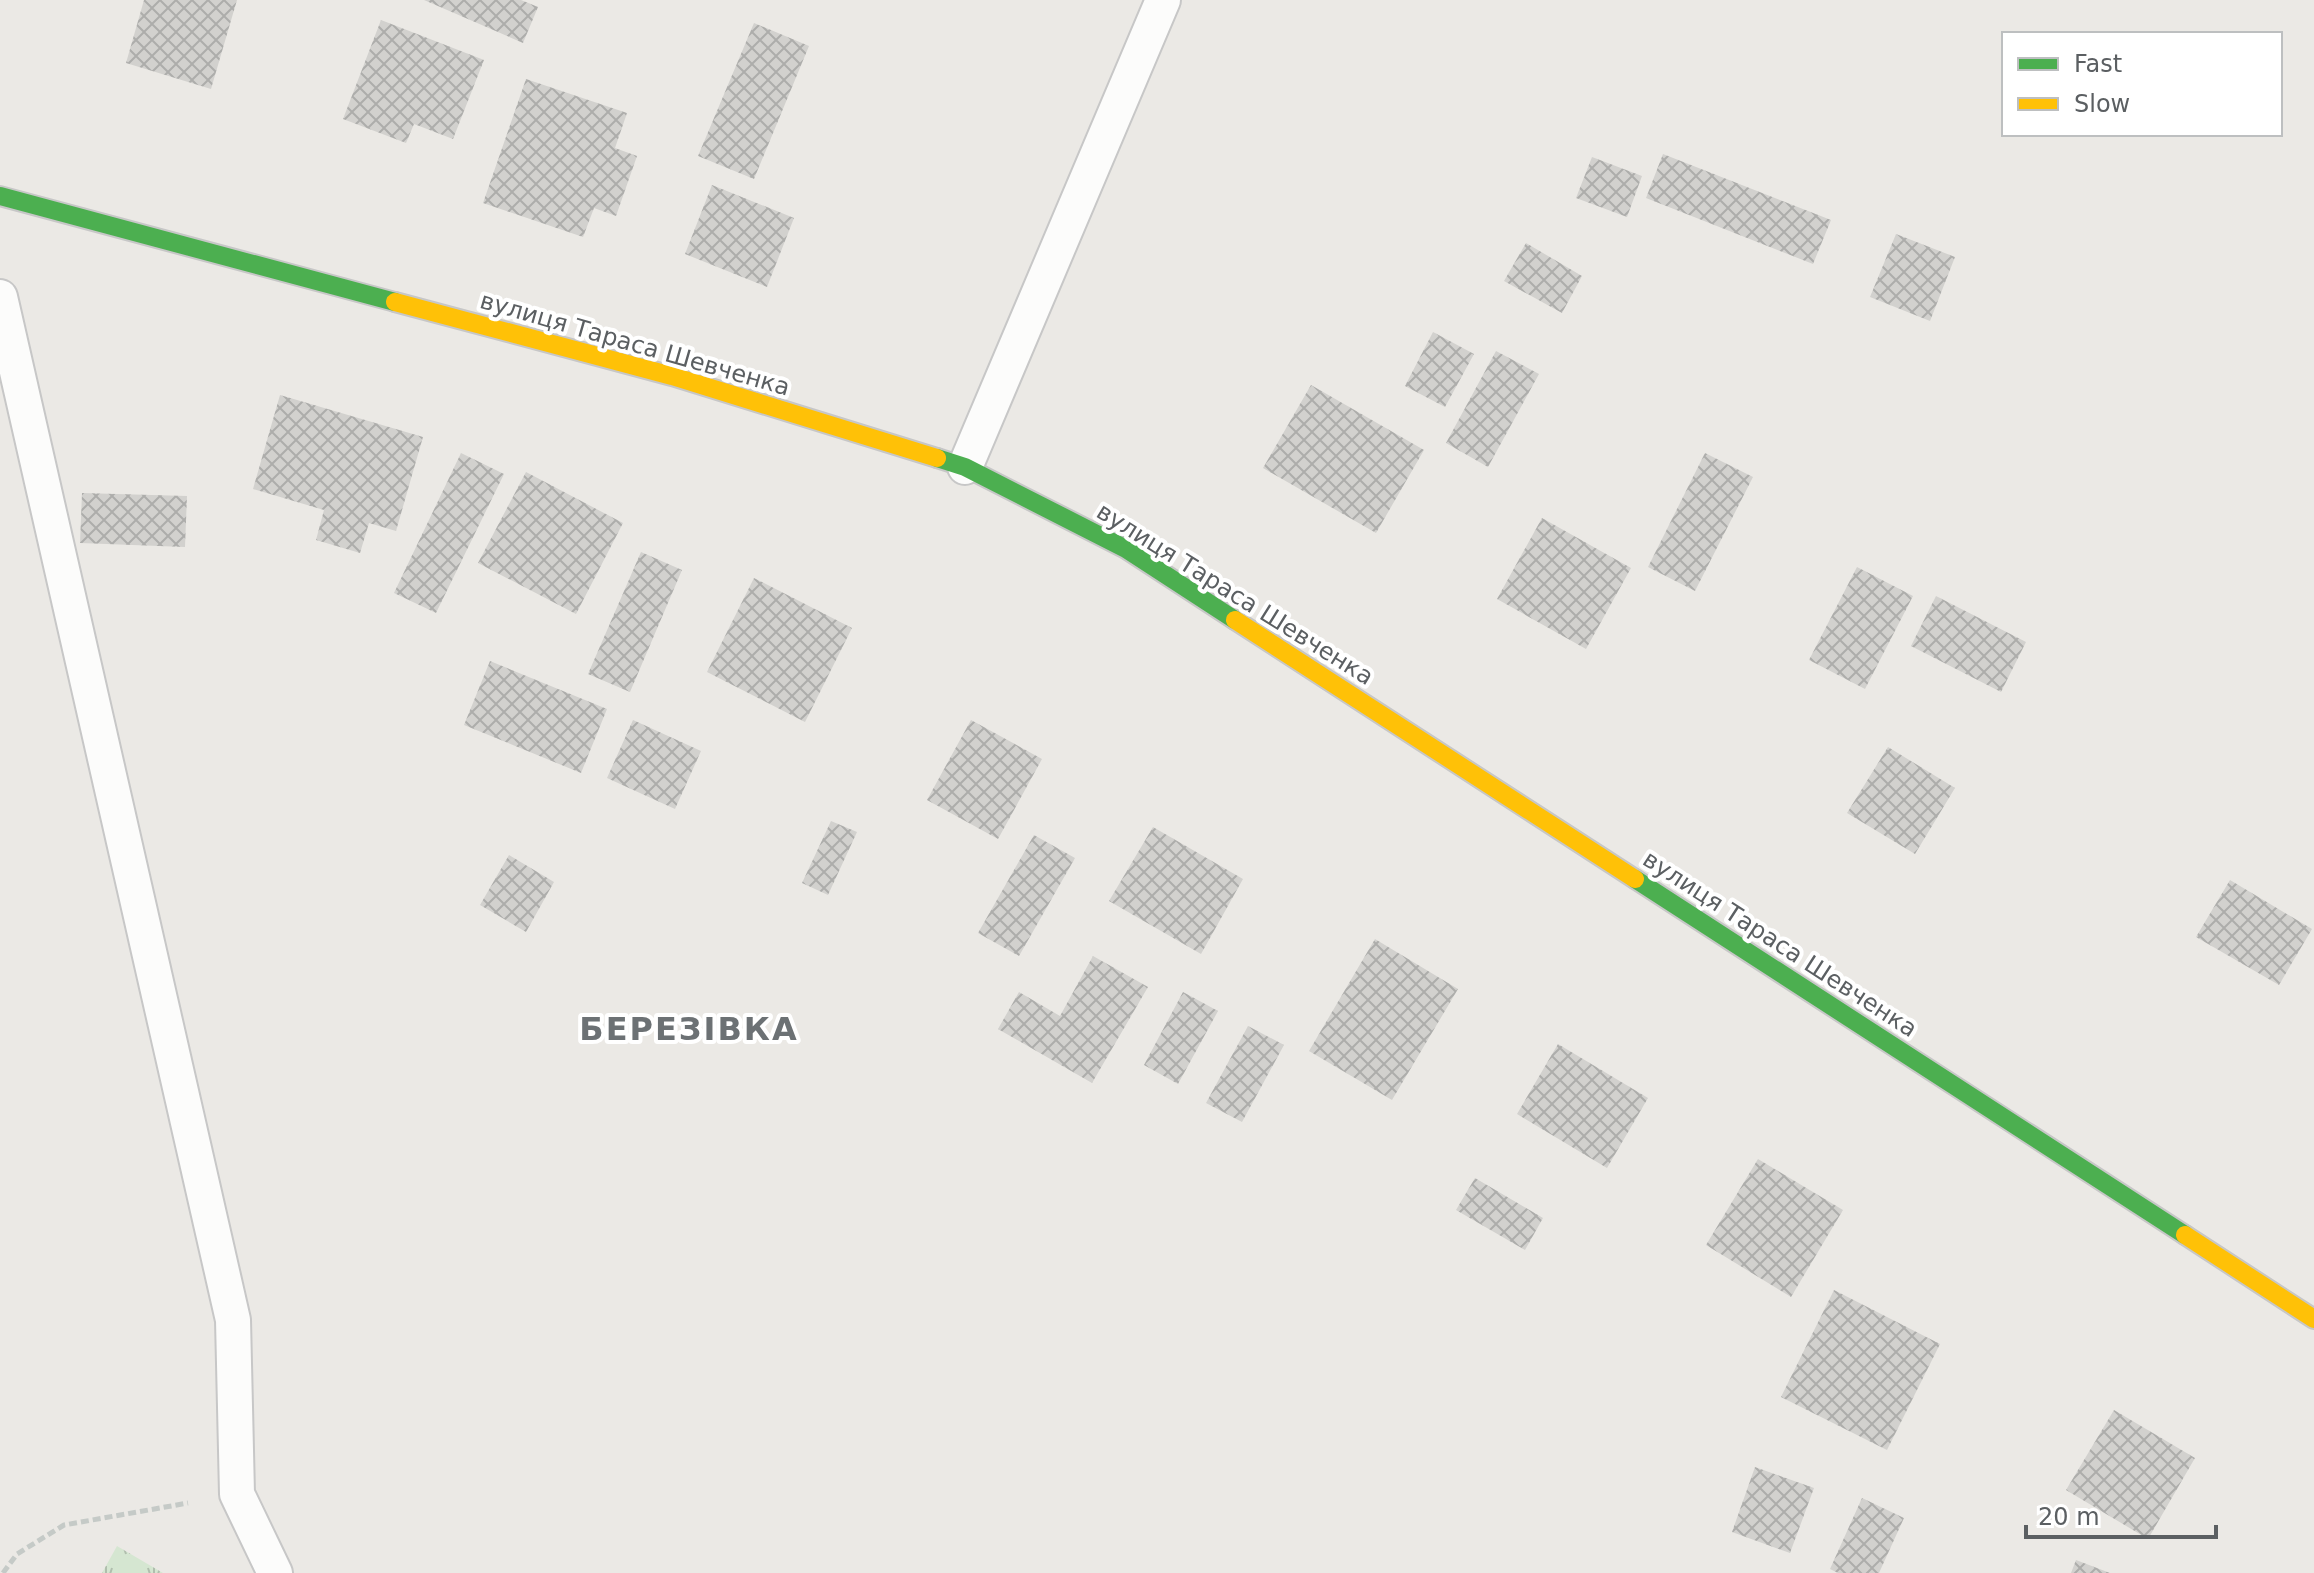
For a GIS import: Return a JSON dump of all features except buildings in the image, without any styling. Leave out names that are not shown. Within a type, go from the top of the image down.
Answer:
[{"type":"street","name":"вулиця Тараса Шевченка","points":[[0,196],[672,376],[965,467],[1126,549],[2314,1319]]},
{"type":"lane","points":[[965,467],[1163,0]]},
{"type":"lane","points":[[0,297],[233,1320],[237,1494],[275,1573]]},
{"type":"path","points":[[3,1573],[17,1554],[64,1525],[237,1494]]},
{"type":"green space","points":[[117,1546],[163,1573],[102,1573]]},
{"type":"traffic: fast","points":[[0,196],[395,302]]},
{"type":"traffic: fast","points":[[937,458],[965,467],[1126,549],[1235,620]]},
{"type":"traffic: fast","points":[[1635,879],[2185,1235]]},
{"type":"traffic: slow","points":[[395,302],[672,376],[937,458]]},
{"type":"traffic: slow","points":[[1235,620],[1635,879]]},
{"type":"traffic: slow","points":[[2185,1235],[2314,1319]]},
{"type":"district","name":"БЕРЕЗІВКА","points":[[689,1029]]}]
